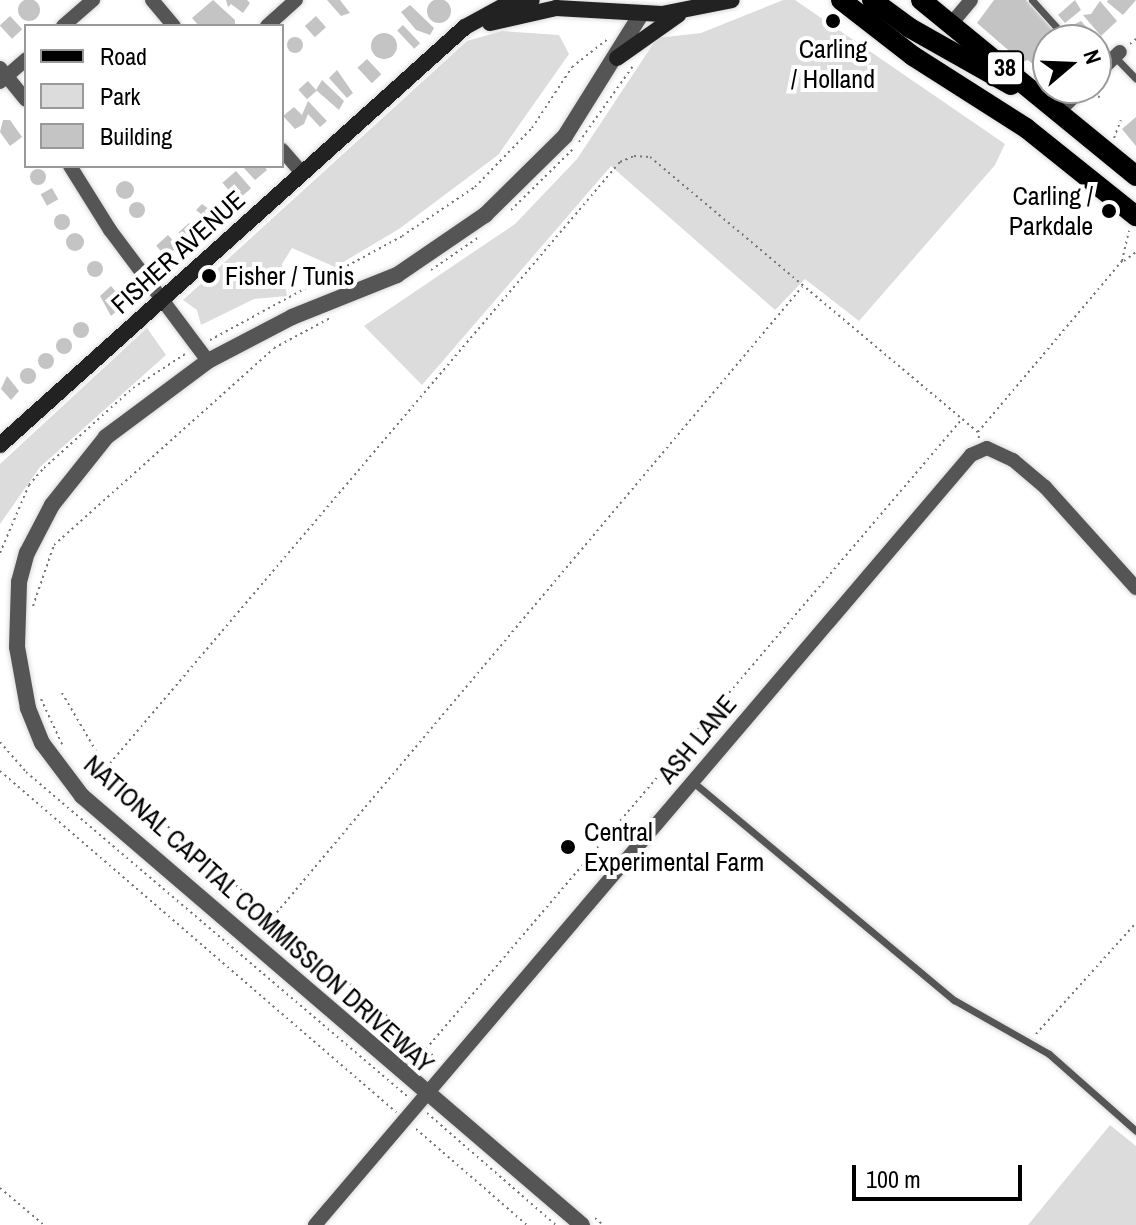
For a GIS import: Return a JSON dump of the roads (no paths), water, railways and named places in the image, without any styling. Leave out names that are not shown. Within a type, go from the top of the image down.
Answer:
[{"type":"main road","points":[[465,27],[507,4],[532,0]]},
{"type":"main road","points":[[552,0],[580,7]]},
{"type":"main road","points":[[617,58],[683,13],[732,0]]},
{"type":"main road","name":"38","points":[[841,0],[913,56],[1014,120],[1132,220]]},
{"type":"main road","points":[[872,0],[910,28],[1058,112]]},
{"type":"main road","name":"38","points":[[921,0],[1136,176]]},
{"type":"main road","points":[[435,56],[503,17],[580,7],[645,7],[683,13]]},
{"type":"main road","name":"FISHER AVENUE","points":[[0,445],[465,27]]},
{"type":"street","points":[[65,24],[93,0]]},
{"type":"street","points":[[152,0],[172,24]]},
{"type":"street","points":[[269,24],[296,0]]},
{"type":"street","name":"FISHER AVENUE","points":[[465,27],[495,0]]},
{"type":"street","points":[[951,24],[971,0]]},
{"type":"street","name":"NATIONAL CAPITAL COMMISSION DRIVEWAY","points":[[586,1220],[422,1100],[82,796],[42,743],[28,708],[17,647],[19,582],[27,553],[66,484],[106,437],[208,361],[292,317],[397,275],[454,238],[544,161],[617,58],[645,7]]},
{"type":"street","points":[[1112,60],[1118,55]]},
{"type":"street","points":[[24,60],[2,75],[24,98]]},
{"type":"street","points":[[1058,112],[1069,104]]},
{"type":"street","points":[[284,152],[302,173]]},
{"type":"street","points":[[71,168],[161,300],[208,361]]},
{"type":"street","name":"ASH LANE","points":[[315,1225],[931,500],[982,449],[1001,451],[1045,487],[1136,588]]},
{"type":"lane","points":[[1032,0],[1054,24]]},
{"type":"lane","points":[[1118,55],[1136,79]]},
{"type":"lane","points":[[693,782],[954,1000],[1030,1041],[1136,1131]]},
{"type":"place","name":"Carling / Holland","points":[[833,21]]},
{"type":"place","name":"Carling / Parkdale","points":[[1109,211]]},
{"type":"place","name":"Fisher / Tunis","points":[[209,276]]},
{"type":"place","name":"Central Experimental Farm","points":[[568,847]]}]
